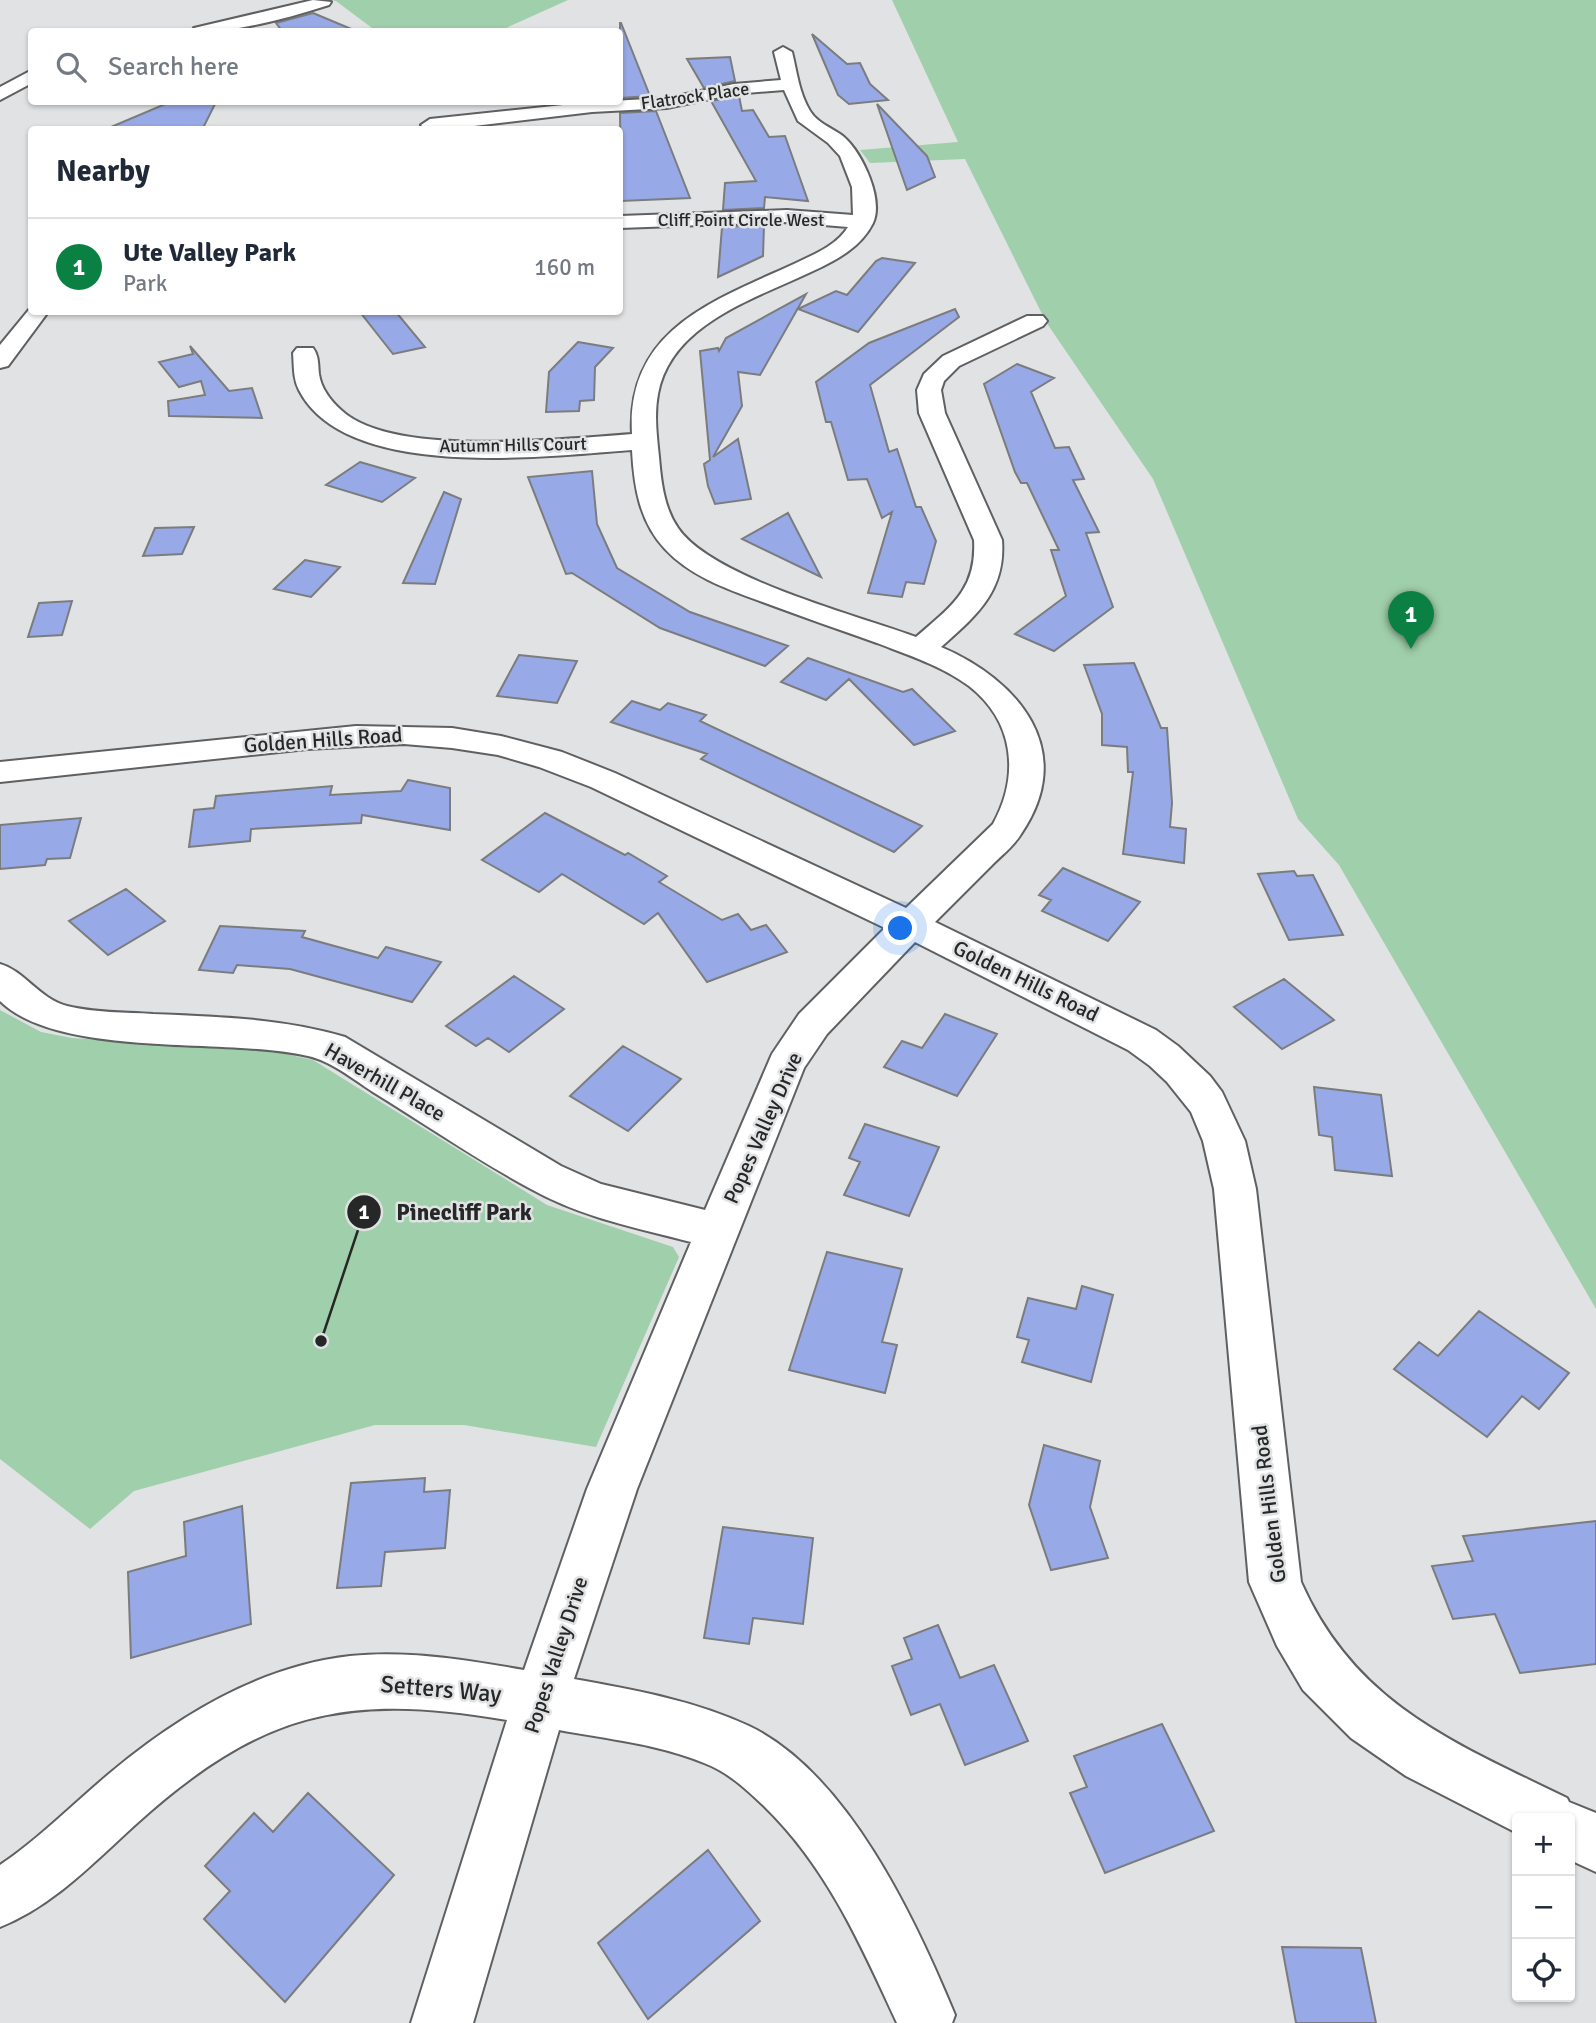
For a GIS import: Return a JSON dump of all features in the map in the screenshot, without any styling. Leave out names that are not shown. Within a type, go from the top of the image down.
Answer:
[{"type":"street","points":[[218,28],[323,2]]},
{"type":"street","points":[[783,52],[801,112],[850,155],[866,199],[863,222]]},
{"type":"street","points":[[13,65],[28,67]]},
{"type":"street","points":[[0,95],[28,78]]},
{"type":"street","name":"Flatrock Place","points":[[430,125],[593,107],[667,103],[734,89],[793,84]]},
{"type":"street","name":"Cliff Point Circle West","points":[[623,222],[787,216],[863,222]]},
{"type":"street","name":"Popes Valley Drive","points":[[442,2023],[541,1699],[612,1489],[786,1063],[813,1024],[1007,830],[1018,812],[1027,766],[1019,728],[996,693],[978,679],[920,649],[747,587],[701,565],[673,540],[652,508],[643,409],[652,373],[673,342],[712,309],[747,290],[808,266],[836,251],[856,233],[863,222]]},
{"type":"street","points":[[0,360],[34,315]]},
{"type":"street","points":[[920,649],[976,596],[988,576],[991,553],[988,540],[932,413],[929,390],[933,379],[951,361],[1035,321]]},
{"type":"street","name":"Autumn Hills Court","points":[[305,353],[310,388],[326,411],[356,431],[375,438],[449,449],[645,441]]},
{"type":"street","name":"Golden Hills Road","points":[[0,772],[362,734],[408,733],[484,741],[563,762],[911,925],[1142,1040],[1171,1060],[1195,1084],[1214,1112],[1227,1145],[1235,1189],[1275,1582],[1295,1630],[1322,1671],[1361,1712],[1402,1745],[1537,1813]]},
{"type":"street","name":"Haverhill Place","points":[[0,977],[25,1003],[65,1019],[94,1024],[274,1036],[307,1040],[331,1047],[546,1178],[592,1199],[719,1231]]},
{"type":"street","name":"Setters Way","points":[[0,1898],[65,1852],[129,1793],[200,1738],[256,1709],[308,1692],[363,1682],[441,1685],[541,1699],[652,1720],[706,1737],[750,1758],[791,1793],[830,1836],[871,1905],[925,2015]]},
{"type":"street","points":[[1575,1832],[1596,1843]]},
{"type":"green space","points":[[331,0],[568,0],[506,28],[372,28]]},
{"type":"green space","points":[[892,0],[1596,0],[1596,1309],[1339,865],[1298,819],[1153,479],[1046,322],[965,159],[870,163],[860,150],[958,142]]},
{"type":"green space","points":[[0,1010],[41,1032],[72,1038],[277,1052],[313,1060],[547,1205],[673,1247],[679,1257],[596,1447],[464,1425],[375,1425],[134,1491],[90,1529],[0,1459]]},
{"type":"building","points":[[313,13],[349,28],[280,28],[276,23]]},
{"type":"building","points":[[623,28],[650,96],[623,98]]},
{"type":"building","points":[[812,34],[847,64],[860,63],[870,84],[888,100],[849,104],[838,95]]},
{"type":"building","points":[[730,57],[735,81],[704,88],[687,59]]},
{"type":"building","points":[[739,96],[742,111],[753,110],[769,137],[785,136],[808,201],[765,197],[764,208],[723,210],[725,183],[756,181],[711,101]]},
{"type":"building","points":[[877,104],[927,156],[935,177],[907,190]]},
{"type":"building","points":[[163,105],[214,105],[204,126],[113,126]]},
{"type":"building","points":[[656,111],[690,198],[623,201],[623,126],[620,126],[620,113]]},
{"type":"building","points":[[764,225],[763,256],[718,277],[722,227]]},
{"type":"building","points":[[882,258],[915,263],[858,332],[798,309],[836,291],[847,295],[876,261]]},
{"type":"building","points":[[806,294],[760,375],[738,372],[742,406],[713,457],[738,439],[751,499],[715,504],[704,464],[710,460],[700,351],[718,348],[719,351],[726,338]]},
{"type":"building","points":[[955,309],[959,317],[870,385],[889,452],[897,449],[916,507],[921,507],[936,541],[924,584],[906,582],[902,597],[868,593],[892,512],[882,518],[867,479],[848,480],[831,422],[826,422],[816,382],[869,343]]},
{"type":"building","points":[[362,315],[398,315],[425,347],[393,354]]},
{"type":"building","points":[[578,342],[613,348],[595,367],[594,400],[580,401],[579,411],[546,412],[549,372]]},
{"type":"building","points":[[190,346],[229,391],[252,388],[262,418],[169,416],[168,401],[205,395],[201,381],[179,387],[159,362],[193,354]]},
{"type":"building","points":[[1017,364],[1054,378],[1031,392],[1055,448],[1069,447],[1084,479],[1073,480],[1099,532],[1086,533],[1113,607],[1054,651],[1015,634],[1066,596],[1051,550],[1059,550],[1027,483],[1021,483],[1015,472],[984,384]]},
{"type":"building","points":[[360,462],[415,478],[382,502],[326,485]]},
{"type":"building","points":[[592,471],[597,524],[617,568],[690,612],[788,646],[765,666],[660,628],[572,573],[566,574],[528,477]]},
{"type":"building","points":[[444,492],[461,499],[435,584],[403,583]]},
{"type":"building","points":[[788,513],[821,577],[742,539]]},
{"type":"building","points":[[194,527],[182,554],[143,556],[155,528]]},
{"type":"building","points":[[305,560],[340,567],[311,597],[274,589]]},
{"type":"building","points":[[72,601],[62,635],[28,637],[39,603]]},
{"type":"building","points":[[519,655],[577,661],[557,703],[497,696]]},
{"type":"building","points":[[808,658],[903,692],[912,689],[955,731],[914,745],[849,679],[826,700],[781,682]]},
{"type":"building","points":[[1134,663],[1161,728],[1167,728],[1172,803],[1170,827],[1186,829],[1184,863],[1123,854],[1133,772],[1128,772],[1127,747],[1102,745],[1102,714],[1084,665]]},
{"type":"building","points":[[632,701],[660,710],[668,703],[706,715],[700,721],[922,826],[894,852],[701,759],[707,754],[611,722]]},
{"type":"building","points":[[408,780],[450,788],[450,830],[362,815],[361,823],[251,829],[250,841],[189,847],[194,810],[214,808],[216,796],[332,786],[330,795],[401,791]]},
{"type":"building","points":[[545,813],[625,855],[628,853],[667,876],[659,882],[722,920],[738,914],[751,930],[766,925],[787,952],[707,982],[658,913],[644,924],[562,874],[539,892],[482,860]]},
{"type":"building","points":[[81,818],[70,858],[47,859],[45,865],[0,869],[0,825]]},
{"type":"building","points":[[1063,868],[1140,902],[1108,941],[1042,911],[1051,900],[1039,895]]},
{"type":"building","points":[[1294,871],[1297,876],[1313,875],[1343,935],[1289,940],[1258,874]]},
{"type":"building","points":[[126,889],[165,921],[108,955],[69,921]]},
{"type":"building","points":[[220,926],[305,931],[302,937],[378,958],[386,947],[441,962],[412,1002],[290,969],[237,965],[233,973],[199,970]]},
{"type":"building","points":[[514,976],[564,1009],[509,1052],[488,1038],[476,1046],[446,1026]]},
{"type":"building","points":[[1284,979],[1334,1020],[1282,1049],[1234,1007]]},
{"type":"building","points":[[945,1014],[997,1034],[957,1096],[884,1067],[902,1041],[922,1048]]},
{"type":"building","points":[[623,1046],[681,1079],[628,1131],[570,1096]]},
{"type":"building","points":[[1314,1087],[1381,1095],[1392,1176],[1335,1170],[1332,1137],[1319,1135]]},
{"type":"building","points":[[865,1124],[939,1147],[909,1216],[844,1195],[860,1162],[849,1158]]},
{"type":"building","points":[[827,1252],[902,1269],[882,1342],[897,1345],[885,1393],[789,1370]]},
{"type":"building","points":[[1082,1286],[1113,1295],[1091,1382],[1022,1362],[1029,1340],[1017,1337],[1028,1298],[1076,1309]]},
{"type":"building","points":[[1479,1311],[1569,1373],[1539,1409],[1522,1396],[1487,1437],[1394,1369],[1419,1342],[1438,1356]]},
{"type":"building","points":[[1044,1445],[1100,1461],[1090,1507],[1108,1558],[1051,1570],[1029,1505]]},
{"type":"building","points":[[425,1478],[424,1492],[450,1490],[445,1548],[385,1552],[381,1586],[337,1588],[351,1483]]},
{"type":"building","points":[[242,1506],[251,1624],[131,1658],[128,1572],[186,1556],[184,1522]]},
{"type":"building","points":[[1596,1521],[1596,1664],[1520,1673],[1495,1614],[1453,1619],[1432,1566],[1473,1561],[1463,1536]]},
{"type":"building","points":[[723,1527],[813,1538],[803,1624],[753,1618],[749,1644],[704,1638]]},
{"type":"building","points":[[938,1625],[960,1678],[994,1665],[1028,1741],[965,1765],[940,1704],[911,1715],[892,1666],[912,1659],[904,1638]]},
{"type":"building","points":[[1162,1724],[1214,1831],[1105,1873],[1070,1793],[1087,1787],[1074,1756]]},
{"type":"building","points":[[308,1793],[394,1875],[285,2002],[204,1919],[230,1891],[205,1866],[254,1813],[273,1832]]},
{"type":"building","points":[[708,1850],[760,1921],[648,2019],[598,1943]]},
{"type":"building","points":[[1282,1947],[1361,1948],[1376,2023],[1296,2023]]},
{"type":"place","name":"Ute Valley Park","points":[[1411,649]]},
{"type":"place","name":"Pinecliff Park","points":[[321,1341]]}]
